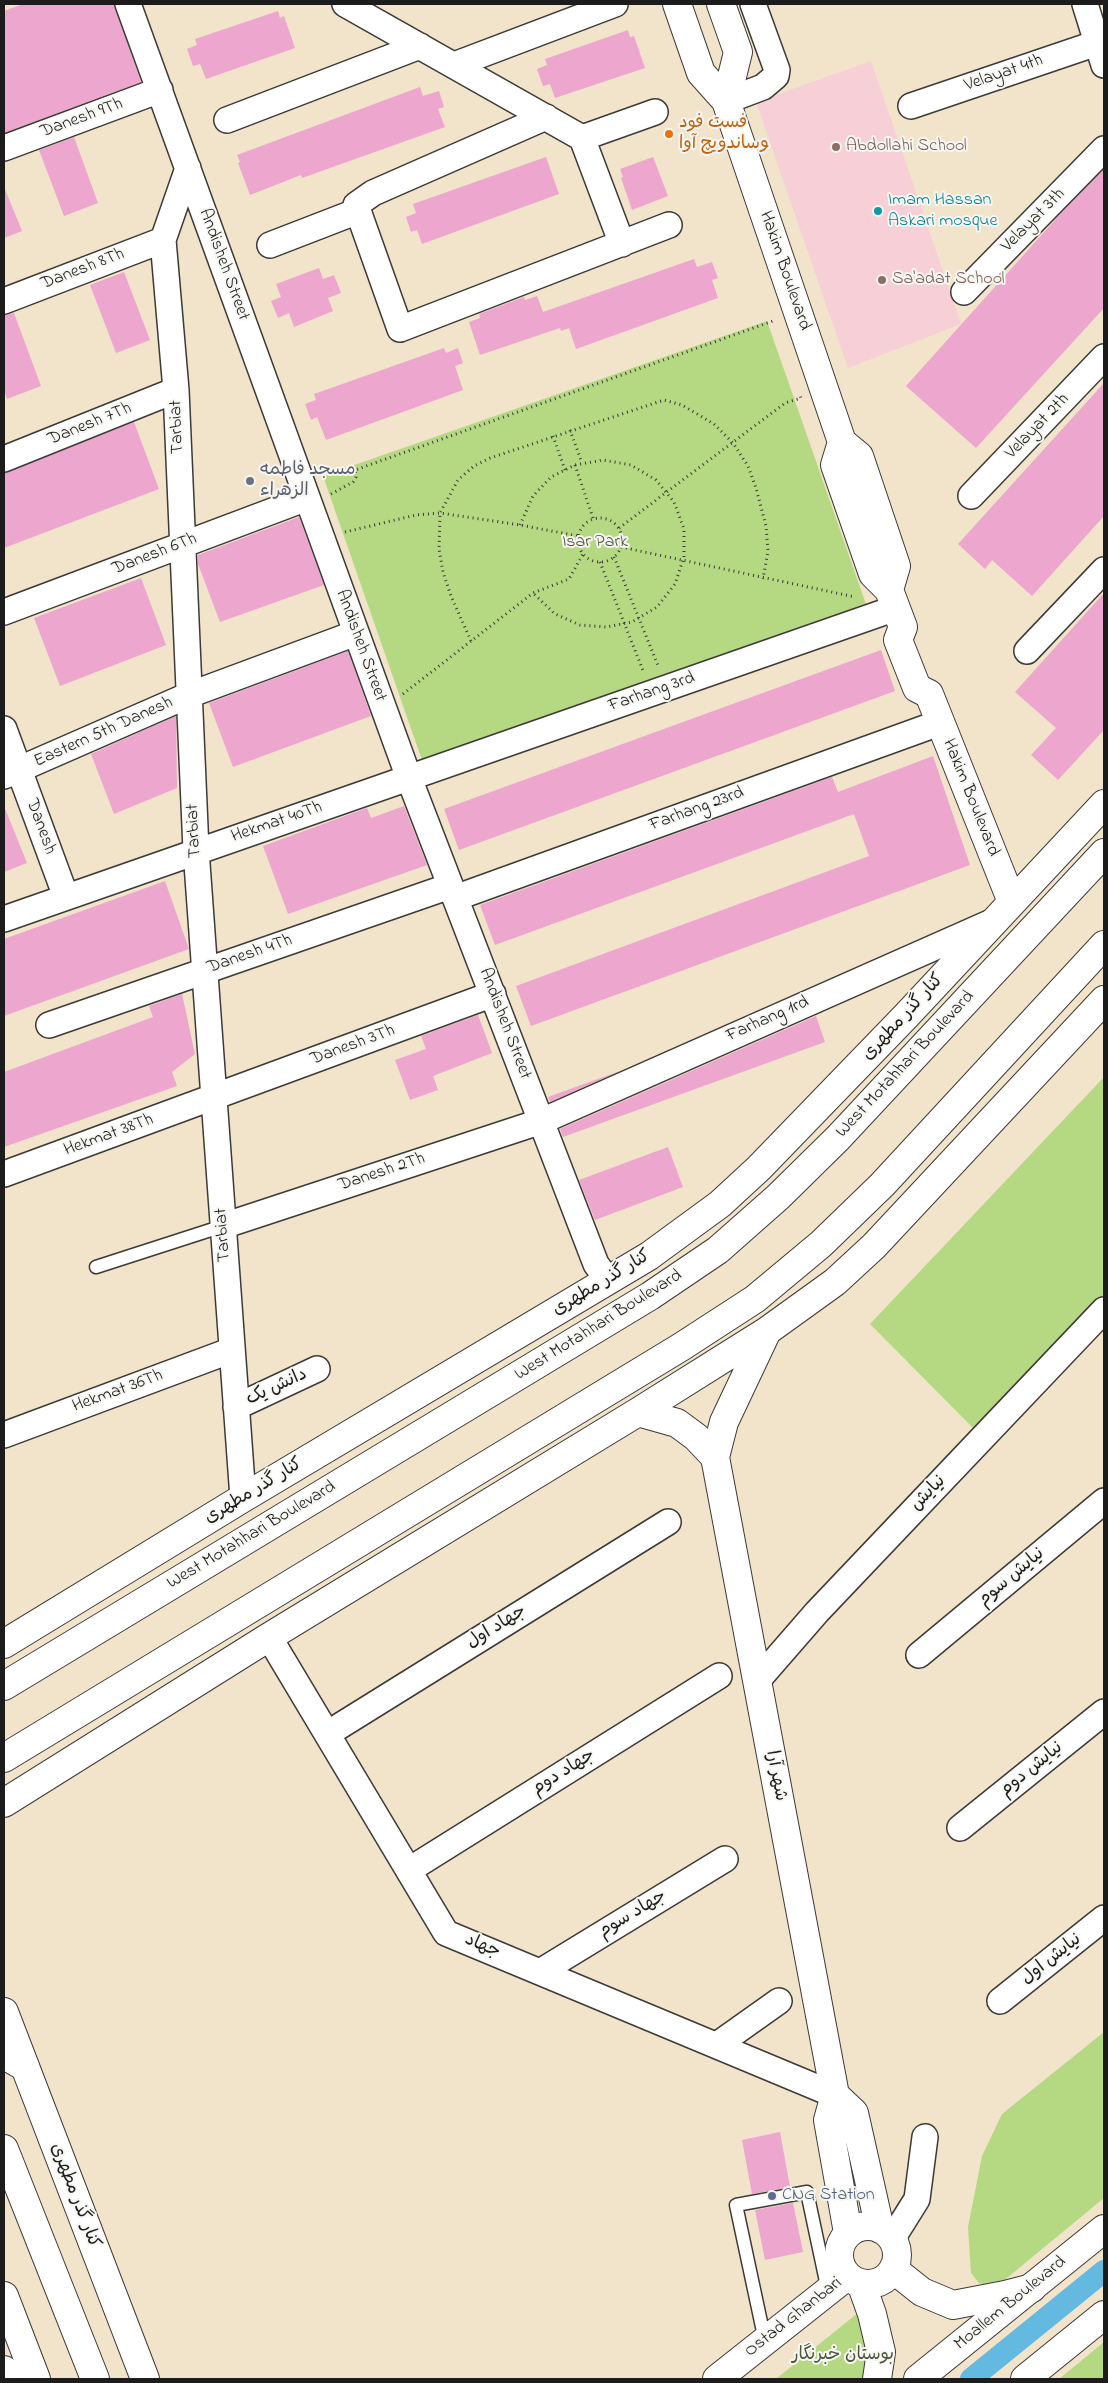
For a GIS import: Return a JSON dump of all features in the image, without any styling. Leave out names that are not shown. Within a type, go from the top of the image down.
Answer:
[{"type":"street","name":"Andisheh Street","points":[[128,4],[409,778],[596,1264],[608,1281]]},
{"type":"street","points":[[345,4],[582,138],[622,244]]},
{"type":"street","points":[[454,65],[615,4]]},
{"type":"street","name":"Hakim Boulevard","points":[[677,4],[701,73],[726,101],[842,442],[835,465],[873,574],[916,634],[934,680],[928,694],[1003,911]]},
{"type":"street","points":[[721,4],[738,52],[726,101]]},
{"type":"street","points":[[726,101],[763,87],[776,76],[777,70],[753,4]]},
{"type":"street","points":[[1085,4],[1101,54]]},
{"type":"street","points":[[227,120],[420,46]]},
{"type":"street","name":"Velayat 4th","points":[[911,106],[1101,54]]},
{"type":"street","name":"Danesh 9Th","points":[[4,148],[160,90]]},
{"type":"street","points":[[582,138],[655,112]]},
{"type":"street","points":[[546,117],[373,193],[356,205],[400,329],[669,225]]},
{"type":"street","name":"Velayat 3th","points":[[964,292],[1104,150]]},
{"type":"street","name":"Tarbiat","points":[[188,168],[163,240],[176,390],[196,850],[243,1498]]},
{"type":"street","points":[[270,245],[358,211]]},
{"type":"street","name":"Danesh 8Th","points":[[4,301],[163,240]]},
{"type":"street","name":"Velayat 2th","points":[[972,496],[1104,357]]},
{"type":"street","name":"Danesh 7Th","points":[[4,459],[176,390]]},
{"type":"street","name":"Danesh 6Th","points":[[4,612],[307,498]]},
{"type":"street","points":[[1027,651],[1104,570]]},
{"type":"street","name":"Farhang 3rd","points":[[409,778],[896,608]]},
{"type":"street","name":"Eastern 5th Danesh","points":[[11,773],[189,696],[356,634]]},
{"type":"street","name":"Farhang 23rd","points":[[453,892],[939,723]]},
{"type":"street","name":"Danesh","points":[[4,729],[11,773],[66,896]]},
{"type":"street","name":"Hekmat 40Th","points":[[4,918],[196,850],[409,778]]},
{"type":"street","name":"کنار گذر مطهری","points":[[4,1644],[243,1498],[649,1256],[720,1204],[759,1168],[906,1016],[1104,804]]},
{"type":"street","name":"West Motahhari Boulevard","points":[[4,1686],[650,1296],[718,1250],[778,1197],[895,1077],[1104,853]]},
{"type":"street","name":"Danesh 4Th","points":[[49,1025],[204,971],[453,892]]},
{"type":"street","name":"Farhang 1rd","points":[[542,1120],[1003,911]]},
{"type":"street","points":[[4,1758],[673,1353],[755,1299],[820,1244],[882,1185],[1104,945]]},
{"type":"street","name":"Danesh 3Th","points":[[214,1098],[493,994]]},
{"type":"street","points":[[4,1803],[269,1637],[638,1412],[767,1331],[835,1282],[874,1246],[1104,1000]]},
{"type":"street","points":[[895,1077],[906,1016]]},
{"type":"street","name":"Hekmat 38Th","points":[[4,1174],[214,1098]]},
{"type":"street","name":"Danesh 2Th","points":[[223,1226],[542,1120]]},
{"type":"street","name":"نيايش","points":[[757,1681],[817,1612],[1104,1310]]},
{"type":"street","points":[[715,1457],[724,1422],[767,1331]]},
{"type":"street","name":"Hekmat 36Th","points":[[4,1435],[232,1350]]},
{"type":"street","name":"دانش یک","points":[[236,1407],[318,1369]]},
{"type":"street","points":[[638,1412],[677,1423],[696,1437],[715,1457]]},
{"type":"street","name":"شهر آرا","points":[[715,1457],[835,2095],[828,2120],[848,2234]]},
{"type":"street","name":"نیایش سوم","points":[[919,1655],[1104,1501]]},
{"type":"street","name":"جهاد اول","points":[[327,1734],[668,1522]]},
{"type":"street","name":"جهاد","points":[[269,1637],[446,1933],[835,2095]]},
{"type":"street","name":"جهاد دوم","points":[[408,1870],[719,1676]]},
{"type":"street","name":"نیایش دوم","points":[[960,1828],[1104,1712]]},
{"type":"street","name":"جهاد سوم","points":[[540,1972],[726,1859]]},
{"type":"street","name":"نیایش اول","points":[[1000,2001],[1104,1918]]},
{"type":"street","points":[[717,2045],[779,2001]]},
{"type":"street","name":"کنار گذر مطهری","points":[[4,2012],[14,2061],[145,2379]]},
{"type":"street","points":[[835,2095],[854,2113],[886,2234],[897,2254],[893,2269],[880,2281],[845,2283]]},
{"type":"street","points":[[886,2234],[917,2198],[925,2137]]},
{"type":"street","points":[[4,2149],[95,2379]]},
{"type":"street","points":[[878,2379],[881,2352],[872,2314],[845,2283],[839,2259],[839,2250],[848,2234],[864,2226],[886,2234]]},
{"type":"street","name":"Moallem Boulevard","points":[[918,2379],[1104,2229]]},
{"type":"street","points":[[893,2269],[922,2292],[953,2305],[1005,2296],[1032,2288]]},
{"type":"street","name":"Ostad Ghanbari","points":[[716,2379],[845,2283]]},
{"type":"street","points":[[4,2296],[36,2379]]},
{"type":"street","points":[[1025,2379],[1104,2315]]},
{"type":"street","points":[[4,2370],[7,2379]]},
{"type":"lane","points":[[96,1266],[223,1226]]},
{"type":"lane","points":[[765,2341],[736,2205],[807,2192],[845,2283]]},
{"type":"path","points":[[334,501],[331,493],[353,482],[356,477],[355,470],[773,321],[776,329]]},
{"type":"path","points":[[798,389],[804,407]]},
{"type":"path","points":[[619,528],[785,403],[801,398]]},
{"type":"path","points":[[471,641],[456,610],[443,572],[439,539],[440,513],[452,488],[474,466],[570,430],[664,400],[682,405],[706,418],[733,443],[753,477],[765,518],[768,551],[763,579]]},
{"type":"path","points":[[570,430],[582,464]]},
{"type":"path","points":[[553,436],[565,470]]},
{"type":"path","points":[[520,525],[532,496],[551,477],[575,465],[603,460],[631,465],[656,480],[674,502],[684,529],[682,562],[674,584],[656,607],[639,617],[606,628],[580,625],[555,614],[534,593]]},
{"type":"path","points":[[575,465],[593,519]]},
{"type":"path","points":[[345,532],[416,514],[440,513],[578,536]]},
{"type":"path","points":[[399,686],[402,695],[534,593],[570,579],[583,554],[578,536],[584,524],[593,519],[609,519],[619,528],[622,534],[621,547],[614,557],[600,562]]},
{"type":"path","points":[[342,524],[348,541]]},
{"type":"path","points":[[621,547],[682,562],[861,598]]},
{"type":"path","points":[[583,554],[600,562],[646,680]]},
{"type":"path","points":[[614,557],[662,674]]},
{"type":"shaded area","points":[[871,61],[961,324],[848,368],[756,102]]},
{"type":"green space","name":"Isar Park","points":[[767,321],[868,610],[424,766],[323,476]]},
{"type":"green space","points":[[1104,1077],[1104,1296],[975,1430],[870,1324]]},
{"type":"green space","points":[[1104,2032],[1104,2198],[996,2287],[979,2283],[971,2273],[968,2227],[982,2156],[1002,2114]]},
{"type":"green space","name":"بوستان خبرنگار","points":[[859,2312],[875,2317],[864,2379],[776,2379]]},
{"type":"green space","points":[[1104,2342],[1104,2379],[1059,2379]]},
{"type":"building","points":[[23,4],[114,4],[141,82],[4,133],[4,11]]},
{"type":"building","points":[[278,11],[280,18],[284,16],[295,48],[206,79],[200,64],[193,66],[187,49],[197,45],[195,39]]},
{"type":"building","points":[[628,30],[630,37],[634,36],[645,68],[555,98],[550,84],[543,86],[537,69],[547,65],[545,59]]},
{"type":"building","points":[[420,87],[423,96],[439,91],[444,107],[438,109],[445,127],[302,178],[301,175],[250,195],[238,163],[240,162],[237,155]]},
{"type":"building","points":[[74,137],[98,203],[64,216],[39,150]]},
{"type":"building","points":[[546,157],[559,194],[422,244],[417,230],[411,232],[406,217],[416,213],[413,204]]},
{"type":"building","points":[[653,157],[668,196],[632,210],[621,178],[623,177],[620,169]]},
{"type":"building","points":[[1104,169],[1104,308],[976,448],[906,386],[1063,211]]},
{"type":"building","points":[[4,187],[22,231],[4,238]]},
{"type":"building","points":[[694,259],[697,267],[712,262],[718,278],[712,280],[718,298],[576,349],[569,328],[561,331],[560,328],[480,355],[469,322],[480,318],[479,314],[524,297],[525,300],[537,296],[543,312]]},
{"type":"building","points":[[319,268],[323,279],[334,275],[341,293],[328,298],[333,311],[294,327],[289,313],[278,318],[271,301],[281,297],[276,284]]},
{"type":"building","points":[[124,272],[150,340],[116,353],[90,285]]},
{"type":"building","points":[[14,313],[41,386],[7,399],[4,389],[4,315]]},
{"type":"building","points":[[444,348],[446,353],[458,348],[463,363],[455,366],[463,390],[326,440],[317,417],[311,420],[305,404],[316,400],[314,394]]},
{"type":"building","points":[[1104,383],[1104,516],[1032,596],[992,560],[985,569],[958,544]]},
{"type":"building","points":[[134,422],[159,489],[4,548],[4,473]]},
{"type":"building","points":[[299,517],[324,585],[220,622],[198,564],[198,555]]},
{"type":"building","points":[[141,578],[166,645],[60,686],[34,618]]},
{"type":"building","points":[[1104,593],[1104,730],[1058,780],[1031,755],[1056,728],[1015,692]]},
{"type":"building","points":[[881,650],[895,691],[459,850],[444,809]]},
{"type":"building","points":[[348,651],[371,716],[233,767],[209,703]]},
{"type":"building","points":[[176,716],[177,788],[114,814],[91,754]]},
{"type":"building","points":[[933,756],[970,865],[531,1026],[516,986],[869,856],[854,814],[495,945],[480,905],[832,777],[838,792]]},
{"type":"building","points":[[4,806],[27,863],[4,872]]},
{"type":"building","points":[[404,806],[427,865],[288,914],[263,846],[367,808],[371,818]]},
{"type":"building","points":[[165,881],[189,949],[4,1016],[4,939]]},
{"type":"building","points":[[182,994],[195,1054],[172,1072],[177,1086],[4,1147],[4,1072],[153,1017],[149,1006]]},
{"type":"building","points":[[478,1015],[492,1053],[433,1076],[438,1090],[410,1100],[395,1060],[426,1049],[421,1036]]},
{"type":"building","points":[[816,1016],[825,1042],[563,1137],[560,1129]]},
{"type":"building","points":[[620,1071],[550,1102],[548,1097]]},
{"type":"building","points":[[668,1147],[683,1187],[595,1220],[579,1180]]},
{"type":"building","points":[[780,2132],[790,2187],[752,2194],[742,2140]]},
{"type":"building","points":[[793,2203],[803,2252],[765,2260],[755,2210]]},
{"type":"waterway","points":[[971,2379],[1104,2271]]},
{"type":"place","name":"فست فود وساندویچ آوا","points":[[669,134]]},
{"type":"place","name":"Abdollahi School","points":[[836,147]]},
{"type":"place","name":"Imam Hassan Askari mosque","points":[[878,211]]},
{"type":"place","name":"Sa'adat School","points":[[882,280]]},
{"type":"place","name":"مسجد فاطمه الزهراء","points":[[250,481]]},
{"type":"place","name":"CNG Station","points":[[772,2196]]}]
